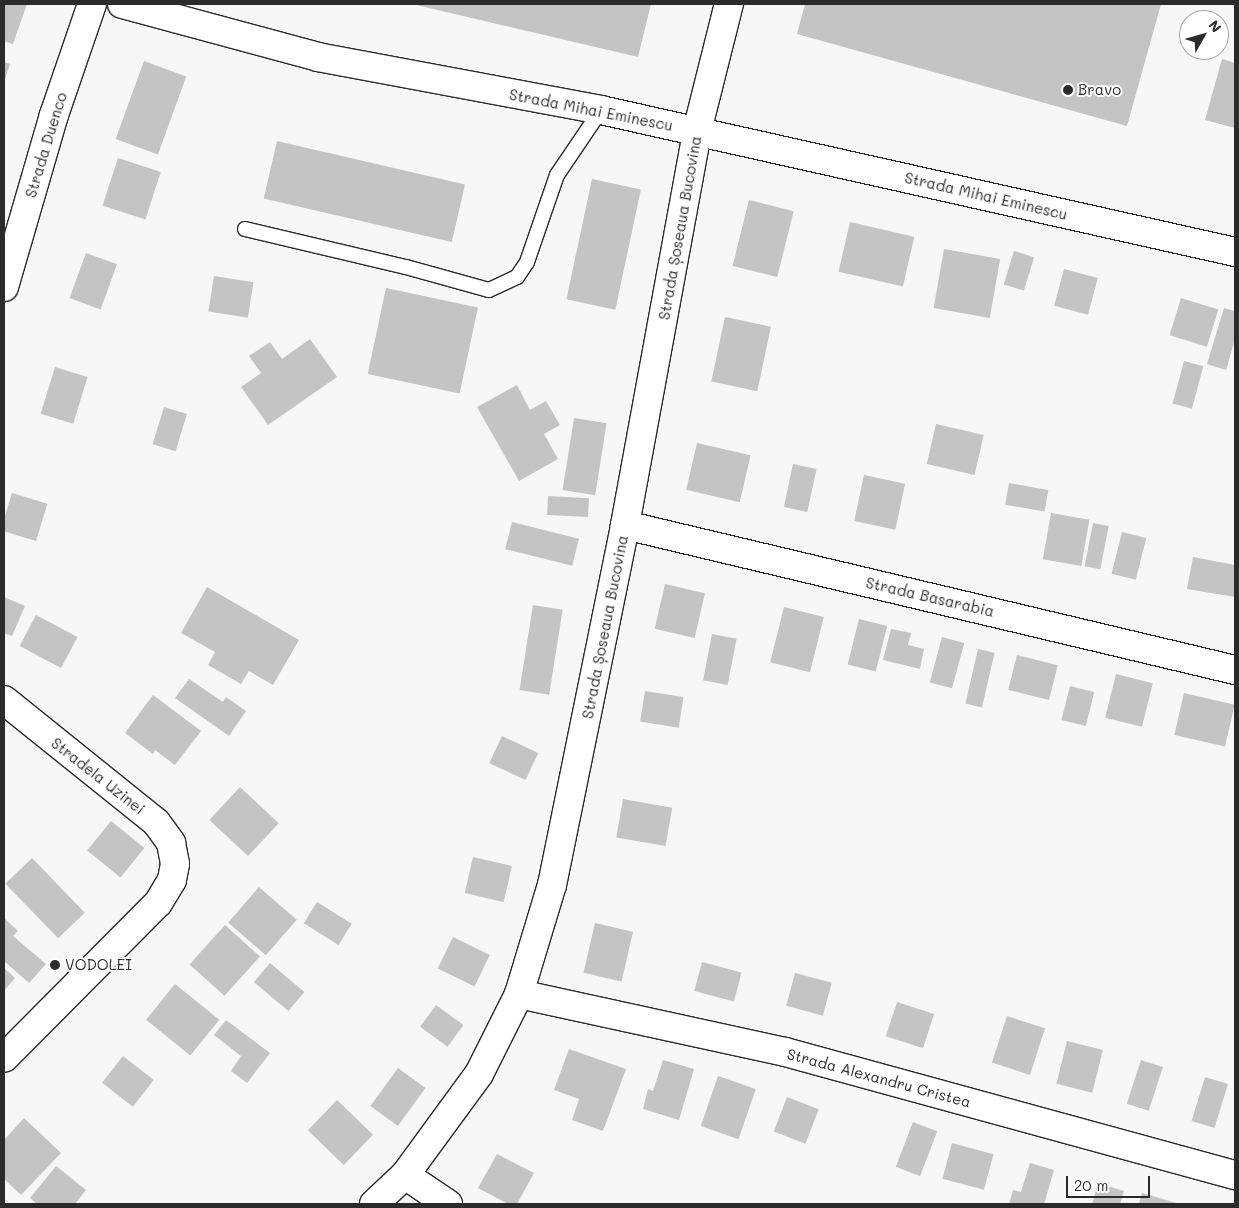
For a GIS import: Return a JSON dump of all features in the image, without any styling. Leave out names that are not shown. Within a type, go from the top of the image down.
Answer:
[{"type":"street","name":"Strada Duenco","points":[[4,287],[54,115],[92,4]]},
{"type":"street","name":"Strada Mihai Eminescu","points":[[122,4],[318,57],[601,110],[1235,252]]},
{"type":"street","name":"Strada Șoseaua Bucovina","points":[[374,1204],[405,1175],[479,1074],[519,994],[556,867],[625,525],[697,131],[729,4]]},
{"type":"street","name":"Strada Basarabia","points":[[625,525],[1235,670]]},
{"type":"street","name":"Stradela Uzinei","points":[[4,700],[156,822],[171,843],[175,864],[172,880],[158,903],[4,1058]]},
{"type":"street","name":"Strada Alexandru Cristea","points":[[519,994],[785,1052],[1235,1175]]},
{"type":"street","points":[[405,1175],[448,1204]]},
{"type":"lane","points":[[245,230],[406,267],[489,290],[517,277],[527,262],[557,175],[601,110]]},
{"type":"building","points":[[4,4],[27,4],[13,44],[4,41]]},
{"type":"building","points":[[412,4],[651,4],[638,57]]},
{"type":"building","name":"Bravo","points":[[805,4],[1161,4],[1127,126],[797,34]]},
{"type":"building","points":[[1222,60],[1235,63],[1235,128],[1205,120]]},
{"type":"building","points":[[144,61],[186,76],[158,154],[116,139]]},
{"type":"building","points":[[4,62],[10,64],[4,82]]},
{"type":"building","points":[[277,141],[465,184],[452,242],[264,198]]},
{"type":"building","points":[[118,158],[161,172],[145,219],[103,206]]},
{"type":"building","points":[[592,179],[641,189],[615,310],[566,299]]},
{"type":"building","points":[[749,200],[794,211],[777,277],[733,266]]},
{"type":"building","points":[[850,222],[914,237],[903,287],[839,272]]},
{"type":"building","points":[[944,249],[1000,259],[990,318],[934,308]]},
{"type":"building","points":[[1014,251],[1034,257],[1024,291],[1004,284]]},
{"type":"building","points":[[86,253],[117,264],[101,309],[70,298]]},
{"type":"building","points":[[1064,269],[1098,278],[1088,315],[1054,306]]},
{"type":"building","points":[[214,276],[254,282],[248,318],[208,312]]},
{"type":"building","points":[[386,288],[478,308],[460,394],[368,374]]},
{"type":"building","points":[[1181,298],[1218,309],[1207,347],[1170,335]]},
{"type":"building","points":[[1224,308],[1235,311],[1235,339],[1226,370],[1207,364]]},
{"type":"building","points":[[725,317],[771,327],[757,391],[711,382]]},
{"type":"building","points":[[310,339],[337,377],[268,425],[241,387],[261,373],[249,356],[270,342],[282,359]]},
{"type":"building","points":[[1184,361],[1203,366],[1192,409],[1173,404]]},
{"type":"building","points":[[55,367],[88,377],[73,424],[41,414]]},
{"type":"building","points":[[517,385],[530,410],[546,401],[560,425],[544,434],[558,459],[519,481],[477,407]]},
{"type":"building","points":[[164,407],[187,414],[176,451],[153,444]]},
{"type":"building","points":[[574,418],[607,423],[595,495],[563,490]]},
{"type":"building","points":[[936,424],[984,435],[975,475],[927,464]]},
{"type":"building","points":[[697,443],[751,455],[740,502],[686,490]]},
{"type":"building","points":[[793,464],[816,469],[807,512],[784,507]]},
{"type":"building","points":[[864,475],[905,484],[895,530],[854,521]]},
{"type":"building","points":[[1009,483],[1048,490],[1045,512],[1005,505]]},
{"type":"building","points":[[12,493],[47,504],[36,541],[4,531],[4,519]]},
{"type":"building","points":[[548,496],[589,498],[588,517],[547,515]]},
{"type":"building","points":[[1051,513],[1089,520],[1081,566],[1043,559]]},
{"type":"building","points":[[512,522],[579,539],[572,566],[505,549]]},
{"type":"building","points":[[1093,523],[1109,526],[1100,569],[1085,566]]},
{"type":"building","points":[[1122,532],[1146,538],[1136,580],[1112,574]]},
{"type":"building","points":[[1193,557],[1235,565],[1235,597],[1187,589]]},
{"type":"building","points":[[665,584],[705,593],[695,638],[655,629]]},
{"type":"building","points":[[207,587],[299,640],[273,685],[249,671],[241,684],[208,665],[215,652],[181,633]]},
{"type":"building","points":[[4,597],[25,606],[12,636],[4,633]]},
{"type":"building","points":[[533,605],[563,610],[549,695],[520,690]]},
{"type":"building","points":[[784,607],[824,617],[810,672],[770,662]]},
{"type":"building","points":[[36,615],[77,637],[61,668],[20,646]]},
{"type":"building","points":[[859,619],[887,626],[876,672],[848,665]]},
{"type":"building","points":[[891,629],[911,633],[908,645],[924,649],[920,669],[883,660]]},
{"type":"building","points":[[712,634],[737,639],[728,685],[703,680]]},
{"type":"building","points":[[942,637],[964,643],[952,688],[930,682]]},
{"type":"building","points":[[978,649],[995,653],[982,707],[965,704]]},
{"type":"building","points":[[1017,655],[1058,665],[1049,700],[1008,690]]},
{"type":"building","points":[[1116,674],[1153,683],[1142,727],[1105,718]]},
{"type":"building","points":[[189,679],[223,702],[226,697],[246,711],[229,736],[175,698]]},
{"type":"building","points":[[1070,686],[1094,692],[1086,726],[1062,720]]},
{"type":"building","points":[[645,691],[684,697],[679,728],[640,722]]},
{"type":"building","points":[[1184,693],[1235,705],[1225,747],[1174,735]]},
{"type":"building","points":[[153,695],[201,731],[175,765],[155,750],[153,754],[125,733]]},
{"type":"building","points":[[502,736],[538,753],[526,780],[489,763]]},
{"type":"building","points":[[240,787],[279,823],[248,856],[209,820]]},
{"type":"building","points":[[623,799],[672,808],[665,846],[616,837]]},
{"type":"building","points":[[111,821],[144,848],[121,878],[87,851]]},
{"type":"building","points":[[473,857],[512,866],[504,902],[465,893]]},
{"type":"building","points":[[32,858],[85,913],[58,938],[5,884]]},
{"type":"building","points":[[259,887],[297,920],[266,955],[228,922]]},
{"type":"building","points":[[317,902],[352,924],[339,945],[304,923]]},
{"type":"building","points":[[4,918],[18,931],[13,936],[46,964],[29,983],[4,961]]},
{"type":"building","points":[[595,923],[633,932],[622,981],[584,973]]},
{"type":"building","points":[[225,925],[260,956],[224,996],[190,964]]},
{"type":"building","points":[[453,937],[490,955],[475,986],[438,968]]},
{"type":"building","points":[[702,962],[742,973],[734,1002],[694,991]]},
{"type":"building","points":[[270,963],[304,992],[288,1011],[254,982]]},
{"type":"building","points":[[4,968],[15,978],[4,991]]},
{"type":"building","points":[[795,973],[832,983],[823,1016],[786,1006]]},
{"type":"building","points":[[175,984],[219,1020],[190,1056],[146,1020]]},
{"type":"building","points":[[897,1002],[934,1014],[923,1048],[886,1036]]},
{"type":"building","points":[[436,1005],[464,1025],[448,1047],[420,1027]]},
{"type":"building","points":[[1007,1016],[1045,1028],[1030,1075],[992,1063]]},
{"type":"building","points":[[226,1020],[270,1053],[247,1083],[231,1071],[241,1056],[214,1035]]},
{"type":"building","points":[[1067,1041],[1103,1050],[1092,1093],[1056,1084]]},
{"type":"building","points":[[569,1049],[626,1069],[603,1131],[572,1120],[579,1099],[554,1090]]},
{"type":"building","points":[[123,1056],[154,1080],[133,1107],[102,1083]]},
{"type":"building","points":[[663,1060],[694,1069],[679,1120],[643,1109],[648,1089],[653,1091]]},
{"type":"building","points":[[1141,1060],[1163,1067],[1149,1111],[1127,1104]]},
{"type":"building","points":[[398,1068],[426,1088],[398,1126],[370,1106]]},
{"type":"building","points":[[718,1076],[756,1089],[739,1139],[701,1126]]},
{"type":"building","points":[[1205,1077],[1228,1084],[1215,1128],[1192,1121]]},
{"type":"building","points":[[787,1097],[819,1109],[805,1144],[774,1132]]},
{"type":"building","points":[[337,1100],[373,1135],[344,1165],[308,1130]]},
{"type":"building","points":[[24,1118],[61,1153],[21,1195],[4,1179],[4,1140]]},
{"type":"building","points":[[913,1122],[937,1131],[920,1176],[896,1167]]},
{"type":"building","points":[[952,1143],[994,1154],[984,1190],[942,1179]]},
{"type":"building","points":[[497,1154],[534,1173],[517,1204],[508,1204],[478,1188]]},
{"type":"building","points":[[1030,1163],[1054,1170],[1044,1204],[1009,1204],[1013,1190],[1021,1192]]},
{"type":"building","points":[[56,1166],[86,1190],[75,1204],[37,1204],[30,1198]]},
{"type":"building","points":[[1098,1183],[1124,1191],[1120,1204],[1092,1204]]},
{"type":"building","points":[[1142,1193],[1180,1204],[1139,1204]]},
{"type":"place","name":"Bravo","points":[[1068,90]]},
{"type":"place","name":"VODOLEI","points":[[55,965]]}]
